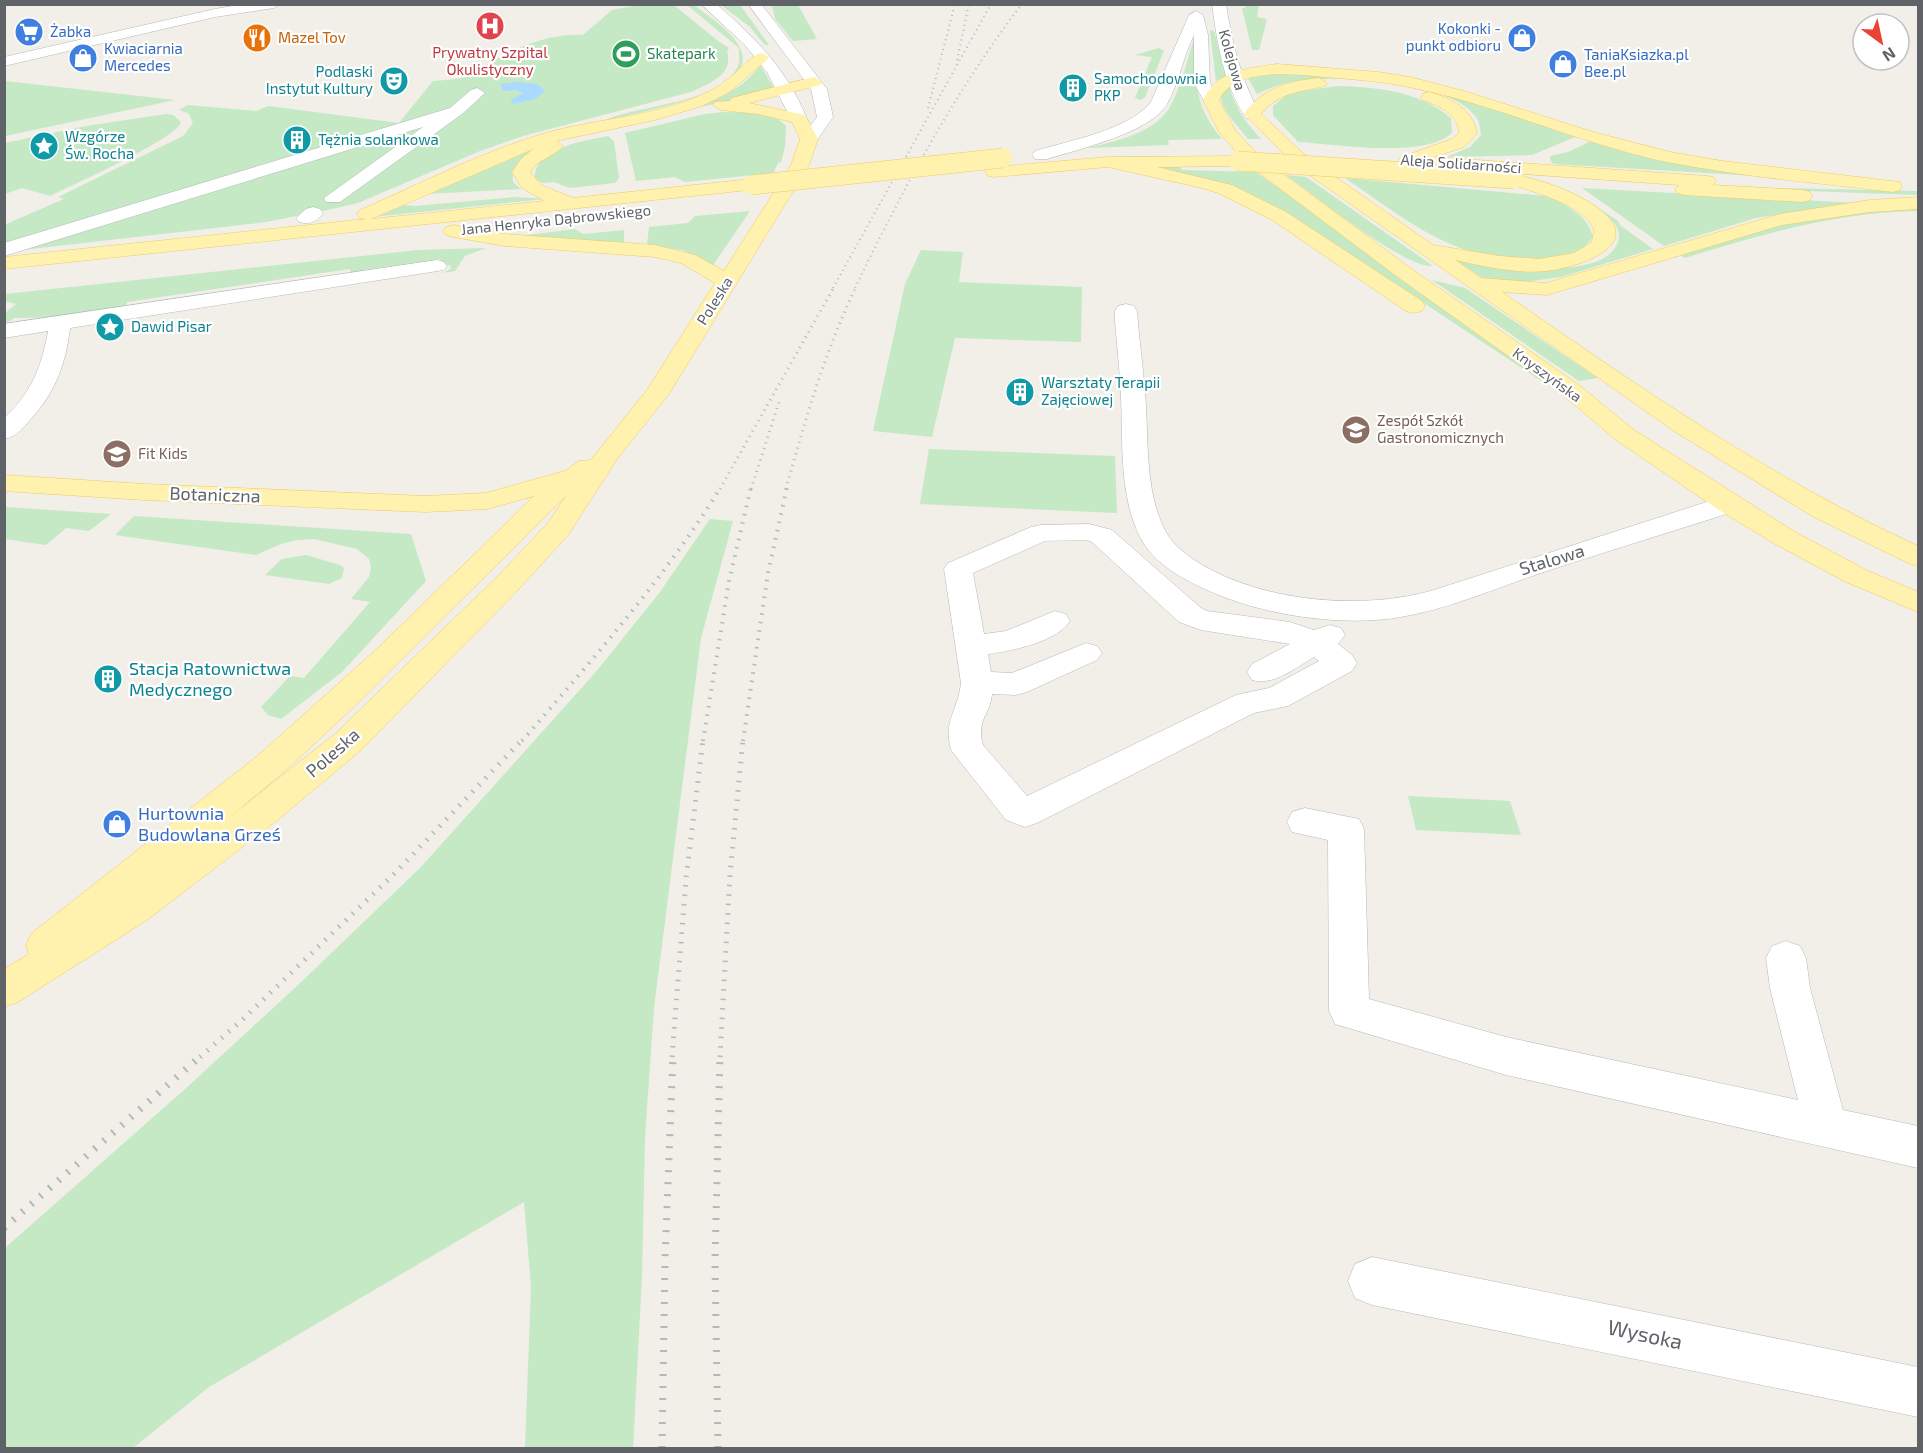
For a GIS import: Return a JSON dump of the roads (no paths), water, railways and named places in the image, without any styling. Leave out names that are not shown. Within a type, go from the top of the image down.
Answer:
[{"type":"main road","points":[[336,228],[515,150],[547,139],[677,108],[715,94],[741,77],[762,57]]},
{"type":"main road","points":[[1211,100],[1217,88],[1237,77],[1276,69],[1378,77],[1410,82],[1461,95],[1587,136],[1670,157],[1722,166],[1893,186]]},
{"type":"main road","points":[[582,207],[533,188],[523,181],[521,172],[527,161],[542,150],[561,143],[814,82]]},
{"type":"main road","points":[[1252,114],[1266,97],[1280,90],[1321,83],[1361,83],[1387,86],[1433,98],[1453,108],[1464,118],[1468,125],[1468,134],[1458,143],[1407,161]]},
{"type":"main road","name":"Knyszyńska","points":[[1211,100],[1228,132],[1253,160],[1406,274],[1571,390],[1625,435],[1785,538],[1856,576],[1918,603]]},
{"type":"main road","points":[[721,105],[758,109],[799,119],[809,139]]},
{"type":"main road","name":"Knyszyńska","points":[[1252,114],[1301,160],[1474,284],[1677,423],[1777,486],[1883,542],[1918,557]]},
{"type":"main road","name":"Poleska","points":[[4,990],[134,909],[214,851],[348,742],[507,584],[558,528],[608,455],[657,394],[800,165],[809,139]]},
{"type":"main road","name":"Aleja Solidarności","points":[[999,165],[1041,155],[1232,155],[1407,161],[1918,201]]},
{"type":"main road","name":"Aleja Solidarności","points":[[1108,162],[1232,155],[1515,179],[1776,189],[1918,186]]},
{"type":"main road","points":[[1108,162],[1207,183],[1257,204],[1279,216],[1426,314]]},
{"type":"main road","name":"Jana Henryka Dąbrowskiego","points":[[4,263],[336,228],[674,200],[999,165],[1108,162]]},
{"type":"main road","points":[[1422,247],[1520,264],[1563,262],[1588,255],[1602,246],[1605,233],[1602,223],[1588,210],[1515,179]]},
{"type":"main road","points":[[1406,274],[1474,284],[1547,289],[1780,220],[1918,201]]},
{"type":"main road","name":"Jana Henryka Dąbrowskiego","points":[[4,278],[453,231],[582,207]]},
{"type":"main road","points":[[453,231],[505,240],[655,251],[688,259],[728,282]]},
{"type":"main road","points":[[1547,289],[1539,307],[1540,318],[1551,337]]},
{"type":"main road","points":[[1445,326],[1550,395],[1625,435]]},
{"type":"main road","name":"Poleska","points":[[4,981],[92,904],[238,790],[303,735],[471,575],[524,519],[575,476],[608,455]]},
{"type":"main road","name":"Botaniczna","points":[[4,483],[145,492],[425,504],[487,501],[575,476]]},
{"type":"main road","name":"Botaniczna","points":[[487,501],[524,519],[558,528]]},
{"type":"main road","name":"Botaniczna","points":[[425,504],[461,515],[524,519]]},
{"type":"street","points":[[4,62],[209,14],[274,4]]},
{"type":"street","points":[[707,4],[738,29],[788,89],[799,119]]},
{"type":"street","points":[[754,4],[814,82]]},
{"type":"street","name":"Kolejowa","points":[[1219,4],[1222,29],[1241,96],[1252,114]]},
{"type":"street","points":[[1041,155],[1115,132],[1151,114],[1159,103],[1197,11]]},
{"type":"street","name":"Kolejowa","points":[[1197,11],[1201,35],[1202,83],[1211,100]]},
{"type":"street","points":[[1230,54],[1252,64],[1276,69]]},
{"type":"street","name":"Poleska","points":[[809,139],[825,117],[819,89],[814,82]]},
{"type":"street","points":[[333,198],[456,111],[482,89]]},
{"type":"street","points":[[4,250],[456,111]]},
{"type":"street","points":[[4,331],[437,266]]},
{"type":"street","name":"Stalowa","points":[[1126,310],[1140,484],[1145,518],[1156,540],[1182,566],[1212,582],[1251,596],[1294,604],[1375,609],[1400,608],[1729,504]]},
{"type":"street","points":[[4,432],[42,393],[49,374],[60,323]]},
{"type":"street","points":[[1016,561],[1089,532]]},
{"type":"street","points":[[1089,532],[1102,536],[1190,615],[1201,620],[1325,638],[1341,663],[1277,698],[1247,703],[1025,813],[1018,810],[968,750],[964,736],[965,720],[975,701],[977,683],[958,569],[1041,533],[1089,532]]},
{"type":"street","points":[[971,646],[1012,641],[1056,621]]},
{"type":"street","points":[[1263,672],[1325,638]]},
{"type":"street","points":[[977,683],[1016,684],[1086,653]]},
{"type":"street","points":[[1305,822],[1346,829],[1349,1011],[1506,1056],[1918,1147]]},
{"type":"street","points":[[1786,958],[1790,987],[1826,1126]]},
{"type":"street","name":"Wysoka","points":[[1372,1281],[1918,1392]]},
{"type":"water","points":[[516,82],[537,84],[545,91],[535,99],[512,104],[511,100],[523,93],[516,90],[503,91],[500,84]]},
{"type":"railway","points":[[928,108],[955,4]]},
{"type":"railway","points":[[957,60],[969,4]]},
{"type":"railway","points":[[833,288],[991,4]]},
{"type":"railway","points":[[855,288],[892,214],[952,106],[1022,4]]},
{"type":"railway","points":[[720,489],[834,287]]},
{"type":"railway","points":[[786,489],[825,361],[856,287]]},
{"type":"railway","points":[[751,489],[779,402]]},
{"type":"railway","points":[[522,741],[601,649],[651,586],[676,554],[721,487]]},
{"type":"railway","points":[[703,741],[729,581],[751,487]]},
{"type":"railway","points":[[743,741],[768,573],[787,487]]},
{"type":"railway","points":[[200,1057],[240,1022],[395,873],[523,739]]},
{"type":"railway","points":[[672,1057],[686,879],[703,739]]},
{"type":"railway","points":[[720,1057],[730,874],[743,739]]},
{"type":"railway","points":[[4,1228],[202,1055]]},
{"type":"railway","points":[[662,1448],[665,1259],[673,1055]]},
{"type":"railway","points":[[718,1448],[715,1261],[720,1055]]},
{"type":"place","name":"Prywatny Szpital Okulistyczny","points":[[490,26]]},
{"type":"place","name":"Żabka","points":[[29,32]]},
{"type":"place","name":"Mazel Tov","points":[[257,38]]},
{"type":"place","name":"Kokonki - punkt odbioru","points":[[1522,38]]},
{"type":"place","name":"Skatepark","points":[[626,54]]},
{"type":"place","name":"Kwiaciarnia Mercedes","points":[[83,58]]},
{"type":"place","name":"TaniaKsiazka.pl Bee.pl","points":[[1563,64]]},
{"type":"place","name":"Podlaski Instytut Kultury","points":[[394,81]]},
{"type":"place","name":"Samochodownia PKP","points":[[1073,88]]},
{"type":"place","name":"Tężnia solankowa","points":[[297,140]]},
{"type":"place","name":"Wzgórze Św. Rocha","points":[[44,146]]},
{"type":"place","name":"Dawid Pisar","points":[[110,327]]},
{"type":"place","name":"Warsztaty Terapii Zajęciowej","points":[[1020,392]]},
{"type":"place","name":"Zespół Szkół Gastronomicznych","points":[[1356,430]]},
{"type":"place","name":"Fit Kids","points":[[117,454]]},
{"type":"place","name":"Stacja Ratownictwa Medycznego","points":[[108,679]]},
{"type":"place","name":"Hurtownia Budowlana Grześ","points":[[117,824]]}]
